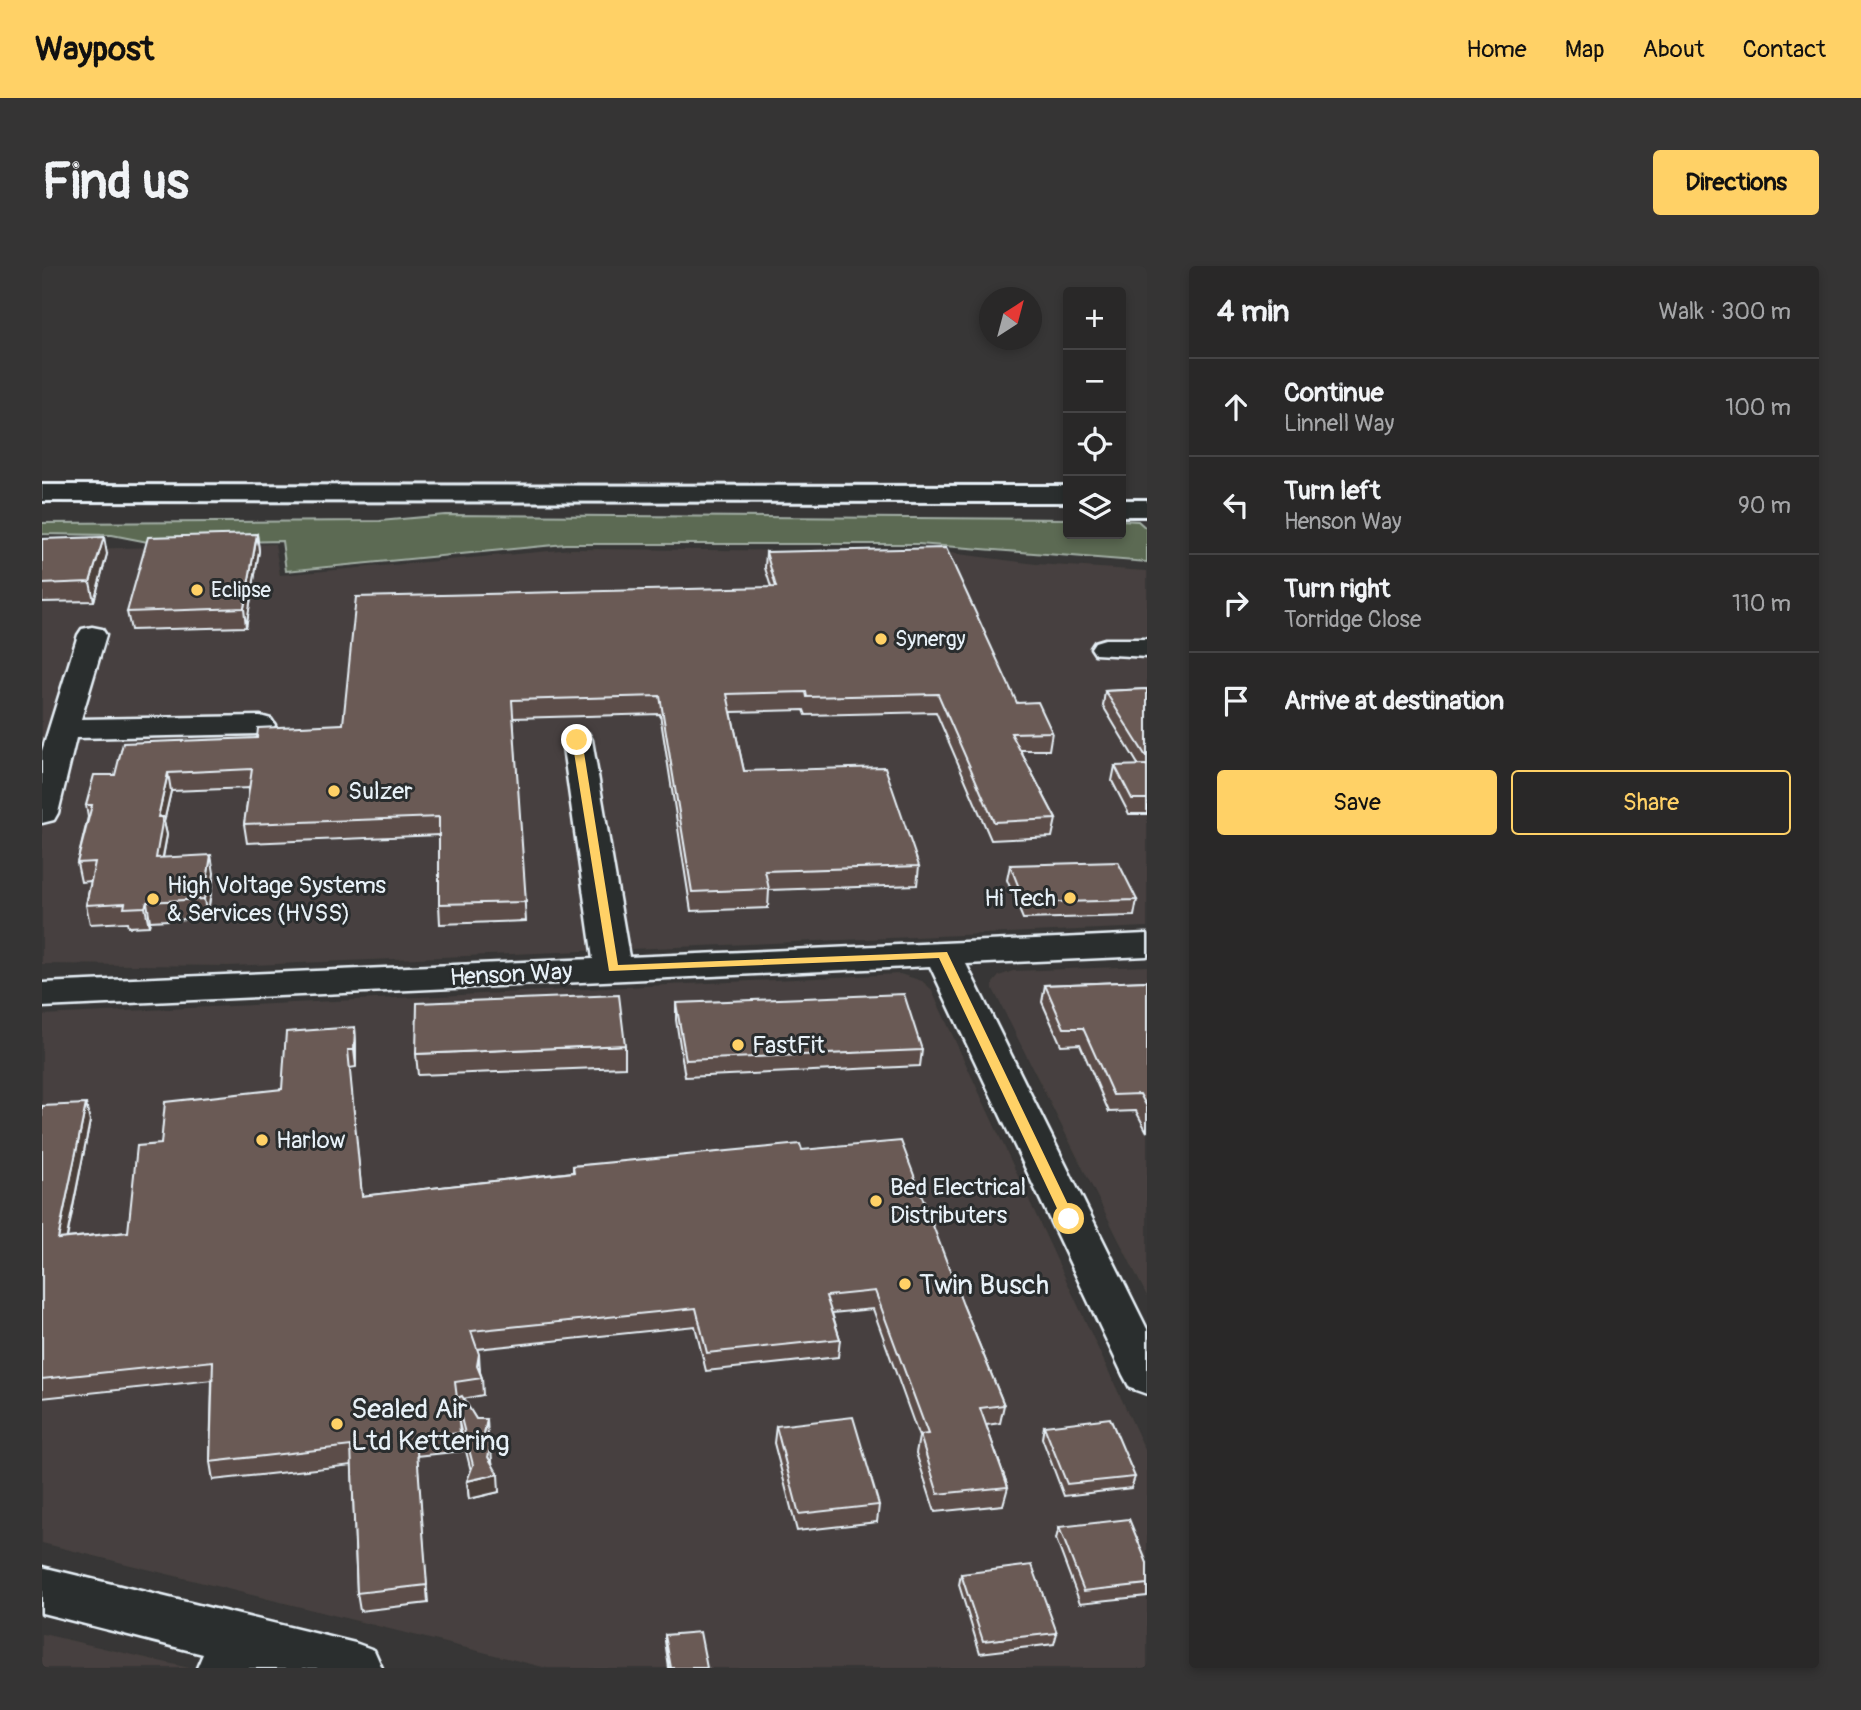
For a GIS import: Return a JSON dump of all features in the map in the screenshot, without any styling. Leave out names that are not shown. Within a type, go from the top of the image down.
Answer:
[{"type":"highway","points":[[42,493],[1063,494]]},
{"type":"highway","points":[[1126,494],[1147,494]]},
{"type":"highway","points":[[42,506],[1063,508]]},
{"type":"highway","points":[[1126,508],[1147,508]]},
{"type":"street","points":[[42,813],[63,729],[92,635]]},
{"type":"street","points":[[1105,648],[1147,648]]},
{"type":"street","points":[[63,729],[260,725]]},
{"type":"street","points":[[577,740],[613,969]]},
{"type":"street","name":"Henson Way","points":[[42,995],[1147,946]]},
{"type":"street","points":[[943,955],[1147,1375]]},
{"type":"street","points":[[42,1590],[232,1654],[355,1668]]},
{"type":"shaded area","points":[[275,544],[280,575],[572,549],[943,552],[1036,564],[1147,571],[1147,638],[1093,641],[1102,657],[1128,656],[1147,659],[1147,927],[229,966],[42,964],[42,550]]},
{"type":"shaded area","points":[[1147,966],[1147,1296],[993,989],[993,983],[999,976],[1013,971]]},
{"type":"shaded area","points":[[900,974],[922,981],[931,989],[1147,1454],[1147,1668],[547,1668],[42,1543],[42,1015]]},
{"type":"shaded area","points":[[43,1634],[189,1668],[42,1668]]},
{"type":"green space","points":[[445,515],[1063,519],[1063,539],[1126,539],[1126,520],[1138,521],[1147,529],[1147,562],[918,544],[565,544],[286,571],[282,541],[158,544],[112,535],[42,534],[42,523],[380,521]]},
{"type":"building","name":"Eclipse","points":[[257,534],[244,608],[127,612],[148,537]]},
{"type":"building","points":[[104,537],[90,582],[42,584],[42,539]]},
{"type":"building","points":[[946,548],[1017,703],[1038,702],[1052,732],[1011,733],[1056,819],[994,822],[938,694],[807,697],[806,692],[727,694],[744,771],[885,767],[919,866],[765,871],[769,889],[692,892],[660,696],[512,700],[526,902],[439,904],[439,817],[244,824],[252,769],[168,773],[158,817],[163,817],[156,858],[211,855],[204,899],[147,902],[145,907],[124,908],[125,903],[86,905],[95,862],[77,863],[92,805],[86,805],[94,775],[115,775],[123,743],[257,738],[258,728],[343,724],[356,597],[776,587],[766,552]]},
{"type":"building","points":[[1147,689],[1147,758],[1105,691]]},
{"type":"building","points":[[1147,765],[1147,799],[1132,799],[1115,766]]},
{"type":"building","points":[[1118,862],[1137,900],[1025,903],[1010,865]]},
{"type":"building","points":[[1147,981],[1147,1107],[1140,1094],[1113,1095],[1083,1028],[1064,1028],[1045,985]]},
{"type":"building","points":[[904,994],[922,1050],[686,1060],[676,1003]]},
{"type":"building","points":[[619,995],[625,1045],[416,1054],[417,1003]]},
{"type":"building","points":[[355,1027],[354,1050],[348,1050],[362,1196],[574,1172],[573,1166],[800,1144],[802,1150],[901,1141],[1004,1405],[980,1408],[1008,1487],[938,1494],[920,1435],[928,1434],[875,1291],[826,1296],[840,1339],[707,1353],[696,1308],[471,1331],[479,1354],[477,1366],[482,1378],[455,1382],[457,1398],[462,1396],[476,1419],[487,1419],[484,1434],[491,1445],[488,1457],[498,1474],[467,1481],[473,1465],[457,1402],[460,1433],[416,1438],[427,1585],[357,1593],[351,1446],[210,1462],[213,1361],[42,1379],[42,1106],[86,1104],[58,1239],[128,1232],[137,1146],[161,1144],[165,1102],[282,1089],[286,1032]]},
{"type":"building","points":[[853,1417],[879,1505],[799,1514],[776,1426]]},
{"type":"building","points":[[1110,1418],[1135,1477],[1067,1484],[1044,1426]]},
{"type":"building","points":[[1129,1519],[1147,1563],[1147,1584],[1084,1591],[1059,1527]]},
{"type":"building","points":[[1032,1565],[1057,1633],[983,1641],[961,1574]]},
{"type":"building","points":[[700,1632],[707,1668],[671,1668],[665,1635]]},
{"type":"place","name":"Eclipse","points":[[197,590]]},
{"type":"place","name":"Synergy","points":[[881,639]]},
{"type":"place","name":"Sulzer","points":[[334,791]]},
{"type":"place","name":"Hi Tech","points":[[1070,898]]},
{"type":"place","name":"High Voltage Systems & Services (HVSS)","points":[[153,899]]},
{"type":"place","name":"FastFit","points":[[738,1045]]},
{"type":"place","name":"Harlow","points":[[262,1140]]},
{"type":"place","name":"Bed Electrical Distributers","points":[[876,1201]]},
{"type":"place","name":"Twin Busch","points":[[905,1284]]},
{"type":"place","name":"Sealed Air Ltd Kettering","points":[[337,1424]]},
{"type":"route","points":[[577,740],[613,969],[943,955],[1069,1219]]}]
